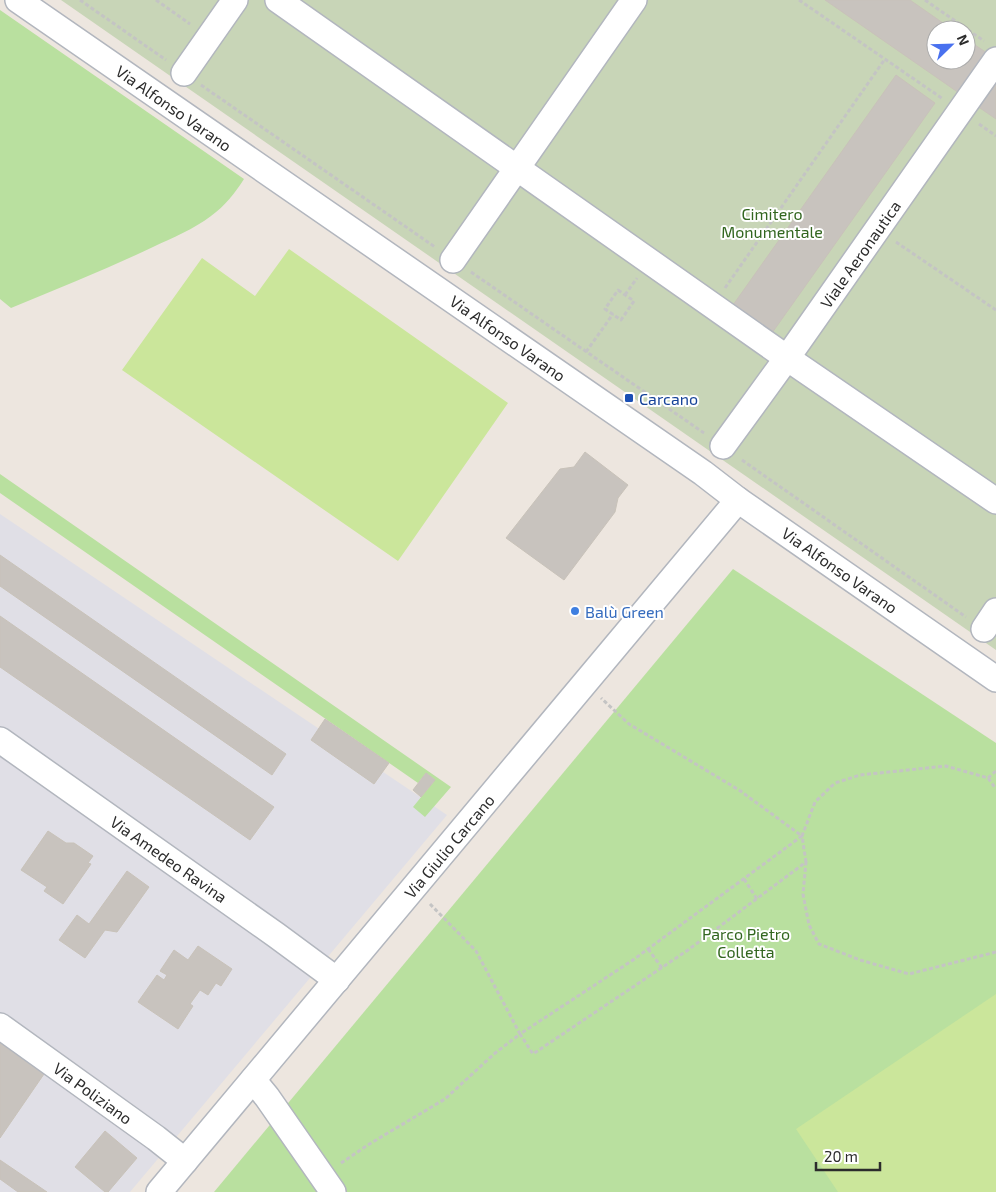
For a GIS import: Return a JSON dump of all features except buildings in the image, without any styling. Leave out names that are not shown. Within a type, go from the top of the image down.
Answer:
[{"type":"street","name":"Via Alfonso Varano","points":[[18,0],[703,473],[738,500],[996,679]]},
{"type":"street","points":[[184,73],[235,0]]},
{"type":"street","points":[[278,0],[787,358],[996,501]]},
{"type":"street","points":[[453,260],[634,0]]},
{"type":"street","name":"Viale Aeronautica","points":[[723,446],[960,111],[992,52]]},
{"type":"street","name":"Via Giulio Carcano","points":[[159,1192],[738,500]]},
{"type":"street","name":"Via Amedeo Ravina","points":[[0,740],[290,944],[336,980]]},
{"type":"street","name":"Via Poliziano","points":[[0,1026],[185,1161]]},
{"type":"street","points":[[253,1080],[328,1184]]},
{"type":"path","points":[[80,0],[723,446],[990,620]]},
{"type":"path","points":[[156,0],[209,37]]},
{"type":"path","points":[[799,0],[996,136]]},
{"type":"path","points":[[925,0],[992,52]]},
{"type":"path","points":[[713,306],[886,59]]},
{"type":"path","points":[[877,229],[996,310]]},
{"type":"path","points":[[618,290],[634,301],[621,320],[613,314],[606,309],[618,290]]},
{"type":"path","points":[[586,352],[613,314]]},
{"type":"path","points":[[584,683],[630,724],[738,790],[802,836]]},
{"type":"path","points":[[996,789],[988,778],[946,766],[860,775],[836,783],[815,802],[802,836],[806,862],[803,894],[809,925],[819,944],[860,960],[909,974],[996,952]]},
{"type":"path","points":[[988,778],[996,770]]},
{"type":"path","points":[[328,1184],[371,1143],[445,1099],[494,1054],[520,1034],[648,949],[802,836]]},
{"type":"path","points":[[413,889],[427,900],[476,951],[532,1054],[662,968],[806,862]]},
{"type":"path","points":[[744,879],[757,899]]},
{"type":"path","points":[[648,949],[662,968]]},
{"type":"shaded area","points":[[0,514],[447,815],[130,1192],[0,1192]]},
{"type":"green space","name":"Cimitero Monumentale","points":[[61,0],[996,0],[996,650]]},
{"type":"green space","points":[[0,10],[244,179],[221,208],[190,229],[118,263],[11,308],[0,299]]},
{"type":"green space","points":[[289,249],[508,403],[398,561],[122,370],[202,258],[255,296]]},
{"type":"green space","points":[[0,474],[451,787],[425,817],[413,807],[435,780],[426,773],[418,783],[0,493]]},
{"type":"green space","name":"Parco Pietro Colletta","points":[[733,569],[996,743],[996,1192],[214,1192]]},
{"type":"green space","points":[[996,994],[996,1192],[838,1192],[796,1129]]},
{"type":"place","name":"Carcano","points":[[629,398]]},
{"type":"place","name":"Balù Green","points":[[575,611]]}]
